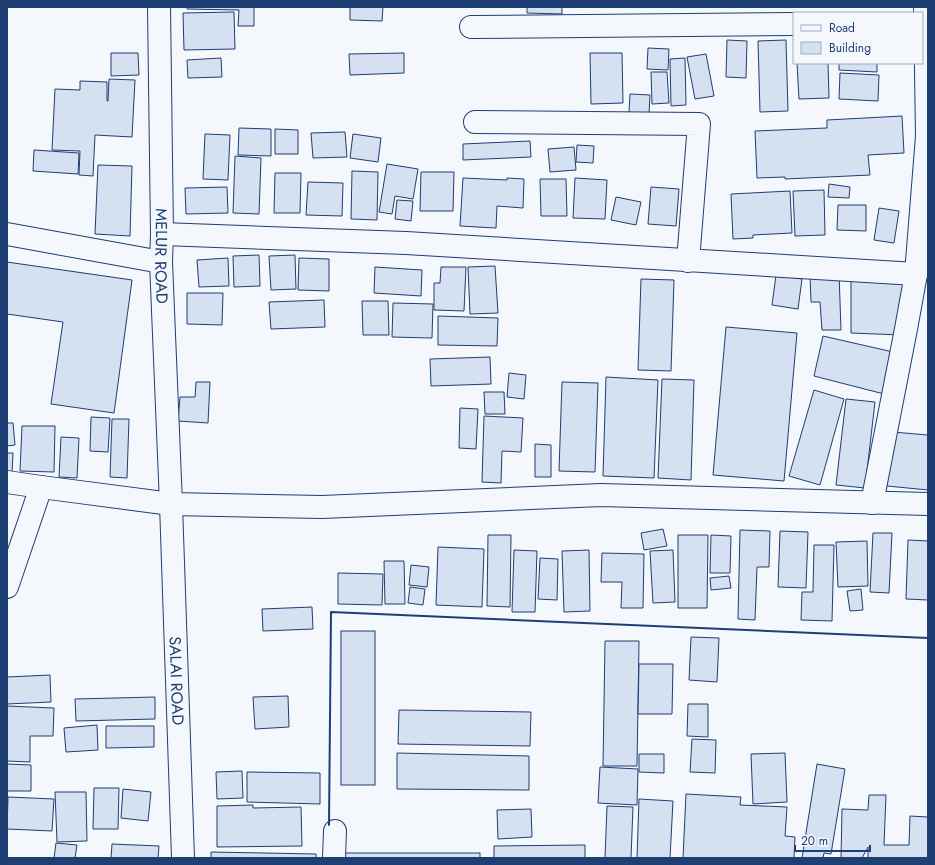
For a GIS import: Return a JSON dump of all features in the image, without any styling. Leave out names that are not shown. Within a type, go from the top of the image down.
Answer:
[{"type":"street","name":"MELUR ROAD","points":[[159,7],[162,234],[161,262],[171,504]]},
{"type":"street","points":[[872,503],[916,274],[927,136],[924,17]]},
{"type":"street","points":[[471,27],[793,24]]},
{"type":"street","points":[[475,122],[699,124],[688,261]]},
{"type":"street","points":[[7,234],[161,262]]},
{"type":"street","points":[[162,234],[406,243],[916,274]]},
{"type":"street","points":[[7,482],[171,504],[322,507],[600,495],[928,504]]},
{"type":"street","points":[[7,587],[41,487]]},
{"type":"street","name":"SALAI ROAD","points":[[171,504],[183,858]]},
{"type":"street","points":[[334,858],[335,831]]},
{"type":"building","points":[[187,7],[254,7],[254,26],[238,26],[239,10],[187,9]]},
{"type":"building","points":[[350,7],[383,7],[382,21],[350,20]]},
{"type":"building","points":[[527,7],[562,7],[562,14],[527,13]]},
{"type":"building","points":[[234,12],[235,49],[184,50],[183,13]]},
{"type":"building","points":[[727,40],[747,41],[746,78],[726,77]]},
{"type":"building","points":[[786,40],[788,111],[760,112],[758,41]]},
{"type":"building","points":[[648,48],[669,49],[668,70],[647,69]]},
{"type":"building","points":[[111,53],[138,53],[139,75],[111,76]]},
{"type":"building","points":[[404,53],[404,73],[350,75],[349,54]]},
{"type":"building","points":[[590,53],[622,53],[623,103],[591,104]]},
{"type":"building","points":[[706,54],[714,96],[695,99],[687,57]]},
{"type":"building","points":[[221,58],[222,77],[188,78],[187,60]]},
{"type":"building","points":[[685,58],[686,105],[671,106],[670,59]]},
{"type":"building","points":[[797,64],[828,64],[829,98],[799,99]]},
{"type":"building","points":[[839,64],[877,64],[877,72],[839,70]]},
{"type":"building","points":[[651,72],[667,72],[669,103],[652,104]]},
{"type":"building","points":[[840,73],[879,75],[878,101],[839,99]]},
{"type":"building","points":[[109,79],[135,80],[132,137],[95,135],[93,176],[79,175],[80,151],[52,150],[55,89],[80,90],[80,81],[107,82],[108,101]]},
{"type":"building","points":[[630,94],[650,95],[649,114],[629,113]]},
{"type":"building","points":[[902,116],[904,153],[868,155],[870,175],[785,179],[785,177],[757,178],[755,131],[827,128],[827,120]]},
{"type":"building","points":[[239,128],[271,129],[271,156],[238,155]]},
{"type":"building","points":[[275,129],[298,130],[298,154],[275,154]]},
{"type":"building","points":[[345,132],[347,157],[313,158],[311,133]]},
{"type":"building","points":[[205,134],[230,135],[228,180],[203,179]]},
{"type":"building","points":[[353,134],[381,138],[378,162],[350,158]]},
{"type":"building","points":[[530,141],[531,157],[463,160],[463,144]]},
{"type":"building","points":[[577,145],[594,146],[593,163],[576,162]]},
{"type":"building","points":[[574,147],[576,170],[550,172],[548,149]]},
{"type":"building","points":[[34,150],[79,153],[78,174],[33,171]]},
{"type":"building","points":[[235,156],[261,158],[259,214],[233,213]]},
{"type":"building","points":[[387,164],[418,169],[413,199],[395,196],[392,214],[379,212]]},
{"type":"building","points":[[98,165],[132,166],[130,236],[95,234]]},
{"type":"building","points":[[352,171],[378,172],[377,220],[351,219]]},
{"type":"building","points":[[421,172],[454,172],[453,211],[420,211]]},
{"type":"building","points":[[275,173],[301,173],[300,213],[274,213]]},
{"type":"building","points":[[463,178],[507,180],[507,178],[524,179],[523,208],[497,206],[496,228],[460,226]]},
{"type":"building","points":[[575,178],[607,180],[605,219],[573,218]]},
{"type":"building","points":[[540,179],[566,179],[567,216],[541,216]]},
{"type":"building","points":[[308,182],[343,183],[342,216],[306,215]]},
{"type":"building","points":[[829,184],[850,187],[849,198],[828,197]]},
{"type":"building","points":[[227,187],[228,213],[186,214],[185,188]]},
{"type":"building","points":[[651,187],[679,189],[676,226],[648,224]]},
{"type":"building","points":[[824,190],[825,235],[795,236],[793,191]]},
{"type":"building","points":[[790,191],[792,233],[753,235],[753,238],[733,239],[731,194]]},
{"type":"building","points":[[616,197],[641,202],[636,225],[611,220]]},
{"type":"building","points":[[397,200],[413,201],[411,221],[395,219]]},
{"type":"building","points":[[838,205],[866,205],[866,231],[837,230]]},
{"type":"building","points":[[879,208],[899,211],[894,243],[874,240]]},
{"type":"building","points":[[259,255],[260,286],[234,287],[233,256]]},
{"type":"building","points":[[295,255],[296,289],[271,290],[269,256]]},
{"type":"building","points":[[228,258],[229,286],[199,287],[197,260]]},
{"type":"building","points":[[299,258],[329,259],[329,291],[298,290]]},
{"type":"building","points":[[7,262],[132,280],[114,413],[51,404],[63,322],[7,314]]},
{"type":"building","points":[[495,266],[498,313],[470,314],[468,267]]},
{"type":"building","points":[[375,267],[422,270],[421,296],[374,293]]},
{"type":"building","points":[[441,267],[466,267],[464,311],[434,310],[434,283],[440,283]]},
{"type":"building","points":[[839,273],[841,330],[822,330],[820,302],[811,302],[810,275]]},
{"type":"building","points":[[776,275],[802,279],[798,309],[772,305]]},
{"type":"building","points":[[851,278],[903,279],[901,335],[851,333]]},
{"type":"building","points":[[641,279],[674,280],[671,371],[638,370]]},
{"type":"building","points":[[187,293],[223,293],[222,325],[187,324]]},
{"type":"building","points":[[324,300],[325,327],[271,329],[269,302]]},
{"type":"building","points":[[362,301],[388,301],[389,335],[363,335]]},
{"type":"building","points":[[393,303],[433,304],[432,338],[392,337]]},
{"type":"building","points":[[438,316],[498,318],[497,346],[438,345]]},
{"type":"building","points":[[726,327],[797,333],[784,481],[713,475]]},
{"type":"building","points":[[823,336],[893,352],[884,394],[814,376]]},
{"type":"building","points":[[490,357],[491,384],[431,386],[430,359]]},
{"type":"building","points":[[509,373],[526,375],[524,399],[507,397]]},
{"type":"building","points":[[606,377],[658,380],[654,478],[603,476]]},
{"type":"building","points":[[662,379],[694,380],[691,480],[658,478]]},
{"type":"building","points":[[196,382],[210,382],[208,423],[178,421],[180,397],[195,397]]},
{"type":"building","points":[[562,382],[598,383],[595,472],[559,471]]},
{"type":"building","points":[[814,390],[844,399],[820,485],[789,476]]},
{"type":"building","points":[[484,392],[504,392],[505,414],[485,414]]},
{"type":"building","points":[[846,399],[875,402],[865,488],[836,485]]},
{"type":"building","points":[[460,408],[478,409],[476,449],[459,448]]},
{"type":"building","points":[[484,416],[523,418],[521,452],[502,451],[501,483],[482,482]]},
{"type":"building","points":[[91,417],[110,418],[108,452],[90,451]]},
{"type":"building","points":[[112,419],[129,419],[127,478],[110,477]]},
{"type":"building","points":[[7,423],[13,423],[15,445],[7,446]]},
{"type":"building","points":[[22,426],[55,426],[54,472],[20,471]]},
{"type":"building","points":[[893,432],[928,435],[928,490],[887,486]]},
{"type":"building","points":[[61,437],[79,438],[77,478],[59,477]]},
{"type":"building","points":[[535,444],[551,445],[551,477],[535,477]]},
{"type":"building","points":[[7,453],[13,453],[12,475],[7,474]]},
{"type":"building","points":[[663,529],[667,546],[644,550],[641,533]]},
{"type":"building","points":[[740,530],[770,531],[769,567],[757,567],[755,620],[738,619]]},
{"type":"building","points":[[780,531],[808,532],[806,588],[778,587]]},
{"type":"building","points":[[873,533],[892,533],[889,593],[870,592]]},
{"type":"building","points":[[488,535],[511,535],[510,607],[487,606]]},
{"type":"building","points":[[678,535],[708,535],[707,608],[678,608]]},
{"type":"building","points":[[711,535],[731,536],[730,573],[710,573]]},
{"type":"building","points":[[908,540],[928,541],[928,600],[906,599]]},
{"type":"building","points":[[867,541],[868,586],[838,587],[836,542]]},
{"type":"building","points":[[814,545],[834,545],[832,621],[801,620],[802,592],[813,592]]},
{"type":"building","points":[[438,547],[484,549],[482,607],[436,605]]},
{"type":"building","points":[[514,550],[537,551],[535,612],[512,612]]},
{"type":"building","points":[[589,550],[590,611],[564,612],[562,551]]},
{"type":"building","points":[[673,550],[675,602],[653,603],[650,551]]},
{"type":"building","points":[[602,553],[644,554],[643,608],[621,608],[622,582],[601,582]]},
{"type":"building","points":[[540,558],[558,559],[557,600],[538,599]]},
{"type":"building","points":[[384,561],[404,561],[405,604],[385,604]]},
{"type":"building","points":[[411,565],[429,567],[427,587],[409,585]]},
{"type":"building","points":[[338,573],[383,574],[382,605],[338,604]]},
{"type":"building","points":[[729,576],[731,588],[711,590],[710,578]]},
{"type":"building","points":[[410,587],[425,589],[423,605],[408,603]]},
{"type":"building","points":[[861,589],[863,610],[850,611],[847,591]]},
{"type":"building","points":[[312,607],[313,629],[263,631],[262,609]]},
{"type":"building","points":[[341,631],[375,631],[375,785],[341,785]]},
{"type":"building","points":[[691,637],[719,638],[717,682],[689,680]]},
{"type":"building","points":[[605,641],[639,641],[637,766],[603,766]]},
{"type":"building","points":[[639,664],[673,664],[672,714],[638,714]]},
{"type":"building","points":[[50,675],[51,702],[7,704],[7,677]]},
{"type":"building","points":[[288,696],[289,727],[255,729],[253,697]]},
{"type":"building","points":[[155,697],[155,719],[76,721],[75,699]]},
{"type":"building","points":[[688,704],[708,704],[708,737],[687,736]]},
{"type":"building","points":[[7,706],[54,708],[53,736],[30,736],[30,762],[7,761]]},
{"type":"building","points":[[399,710],[531,712],[530,746],[398,744]]},
{"type":"building","points":[[97,725],[98,750],[66,752],[64,728]]},
{"type":"building","points":[[106,726],[154,726],[154,747],[106,748]]},
{"type":"building","points":[[692,739],[716,740],[715,773],[690,772]]},
{"type":"building","points":[[397,753],[529,756],[529,790],[397,789]]},
{"type":"building","points":[[785,753],[787,802],[753,804],[751,754]]},
{"type":"building","points":[[639,754],[664,754],[664,773],[639,772]]},
{"type":"building","points":[[7,764],[31,765],[31,791],[7,791]]},
{"type":"building","points":[[817,764],[845,769],[831,854],[824,853],[823,858],[802,858]]},
{"type":"building","points":[[600,767],[638,769],[637,805],[598,803]]},
{"type":"building","points":[[242,771],[243,798],[217,799],[216,772]]},
{"type":"building","points":[[247,772],[320,773],[320,804],[247,802]]},
{"type":"building","points":[[94,788],[119,788],[118,829],[93,829]]},
{"type":"building","points":[[123,789],[151,792],[148,821],[121,818]]},
{"type":"building","points":[[55,792],[86,792],[87,841],[57,842]]},
{"type":"building","points":[[686,794],[741,797],[740,805],[787,807],[785,836],[795,837],[794,858],[683,858]]},
{"type":"building","points":[[869,795],[886,795],[884,845],[909,845],[910,816],[928,817],[928,858],[868,858],[868,847],[862,858],[841,858],[842,809],[868,810]]},
{"type":"building","points":[[8,797],[54,799],[52,831],[7,829]]},
{"type":"building","points":[[639,799],[673,801],[670,858],[637,858]]},
{"type":"building","points":[[253,805],[253,808],[301,807],[302,846],[217,847],[217,806]]},
{"type":"building","points":[[607,806],[633,807],[631,858],[605,858]]},
{"type":"building","points":[[531,809],[532,837],[498,839],[497,810]]},
{"type":"building","points":[[56,843],[77,845],[75,858],[54,858]]},
{"type":"building","points":[[112,844],[159,846],[158,858],[111,858]]},
{"type":"building","points":[[585,845],[585,858],[494,858],[494,846]]},
{"type":"building","points":[[211,852],[316,854],[316,858],[211,858]]},
{"type":"building","points":[[342,853],[480,853],[480,858],[342,858]]},
{"type":"wall","points":[[329,825],[331,612],[928,638]]}]
